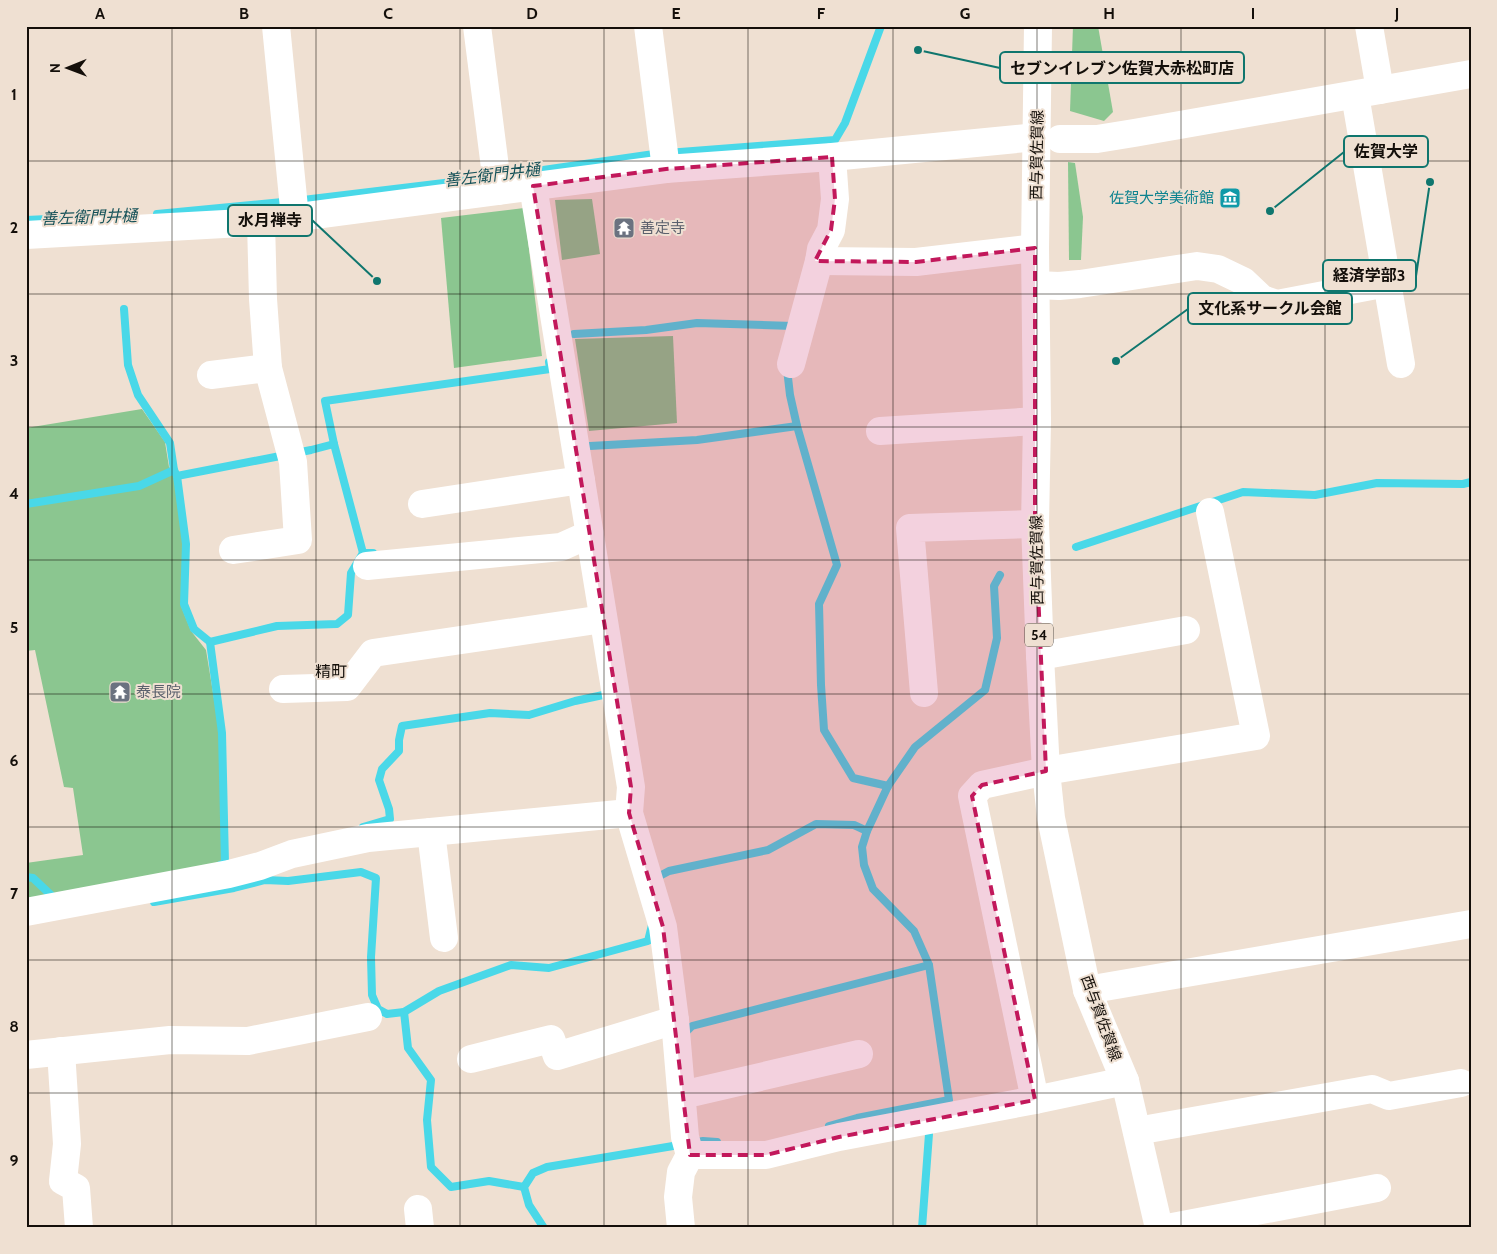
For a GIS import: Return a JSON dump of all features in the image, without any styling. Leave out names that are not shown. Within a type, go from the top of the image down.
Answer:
[{"type":"street","points":[[276,26],[294,206]]},
{"type":"street","points":[[477,26],[497,181]]},
{"type":"street","points":[[648,26],[665,158]]},
{"type":"street","name":"西与賀佐賀線","points":[[1038,26],[1049,138],[1035,248],[1036,524],[1046,771],[1052,818],[1087,990],[1125,1081],[1159,1228]]},
{"type":"street","points":[[1369,26],[1367,92],[1386,283],[1400,364]]},
{"type":"street","points":[[26,235],[261,222],[294,206],[497,181],[533,186],[665,158],[822,157],[1049,138],[1097,138],[1471,74]]},
{"type":"street","points":[[791,364],[821,249],[831,230],[835,200],[822,157]]},
{"type":"street","points":[[533,186],[631,787],[630,813],[663,928],[676,1020],[687,1146],[678,1197],[681,1228]]},
{"type":"street","points":[[233,550],[298,540],[291,455],[268,368],[263,299],[261,222]]},
{"type":"street","points":[[819,261],[916,262],[1035,248]]},
{"type":"street","points":[[1036,285],[1059,286],[1080,284],[1197,266],[1218,269],[1243,281],[1262,299],[1277,304],[1386,283]]},
{"type":"street","points":[[211,375],[268,368]]},
{"type":"street","points":[[880,431],[1037,421]]},
{"type":"street","points":[[422,504],[581,480]]},
{"type":"street","points":[[1035,1100],[972,796],[982,785],[1046,771],[1256,736],[1210,512]]},
{"type":"street","points":[[924,694],[910,528],[1036,524]]},
{"type":"street","points":[[367,566],[561,547],[590,534]]},
{"type":"street","points":[[283,689],[347,687],[373,653],[603,619]]},
{"type":"street","points":[[1040,656],[1186,630]]},
{"type":"street","points":[[26,912],[229,874],[260,866],[292,854],[360,840],[630,813]]},
{"type":"street","points":[[431,832],[444,938]]},
{"type":"street","points":[[1087,990],[1471,924]]},
{"type":"street","points":[[26,1055],[170,1040],[248,1040],[368,1017]]},
{"type":"street","points":[[472,1059],[551,1039],[557,1056],[676,1020]]},
{"type":"street","points":[[61,1051],[67,1144],[63,1181],[76,1188],[80,1228]]},
{"type":"street","points":[[695,1092],[859,1054]]},
{"type":"street","points":[[687,1146],[766,1156],[839,1137],[1125,1081]]},
{"type":"street","points":[[1136,1131],[1372,1088],[1389,1096],[1461,1083]]},
{"type":"street","points":[[1167,1228],[1377,1188]]},
{"type":"highlighted area","points":[[832,157],[835,199],[831,230],[815,261],[916,262],[1035,248],[1035,524],[1046,771],[982,785],[972,796],[1035,1100],[839,1137],[766,1155],[690,1155],[663,927],[629,813],[631,787],[533,186],[666,169]]},
{"type":"green space","points":[[1073,26],[1098,26],[1113,112],[1104,121],[1070,111]]},
{"type":"green space","points":[[1068,162],[1075,163],[1083,217],[1081,260],[1069,260]]},
{"type":"green space","points":[[592,199],[600,254],[562,260],[555,200]]},
{"type":"green space","points":[[524,208],[542,356],[454,368],[441,218]]},
{"type":"green space","points":[[673,336],[677,423],[589,431],[575,339]]},
{"type":"green space","name":"泰長院","points":[[142,409],[165,442],[169,467],[174,478],[183,546],[181,606],[191,631],[206,650],[220,735],[223,868],[26,905],[26,863],[83,855],[73,788],[64,787],[35,650],[26,651],[26,428]]},
{"type":"waterway","name":"善左衛門井樋","points":[[157,214],[303,200],[502,176],[654,154],[835,140],[845,123],[881,26]]},
{"type":"waterway","name":"善左衛門井樋","points":[[26,220],[135,215]]},
{"type":"waterway","points":[[124,309],[128,365],[138,395],[170,443],[174,470]]},
{"type":"waterway","points":[[574,334],[646,330],[697,323],[793,326]]},
{"type":"waterway","points":[[363,553],[334,444],[325,401],[550,369],[549,362]]},
{"type":"waterway","points":[[787,369],[790,395],[797,426]]},
{"type":"waterway","points":[[590,446],[697,440],[797,426],[837,565],[819,604],[824,730],[853,778],[888,786]]},
{"type":"waterway","points":[[26,504],[139,486],[174,470],[177,476],[334,444]]},
{"type":"waterway","points":[[177,476],[186,544],[184,604],[194,629],[210,642]]},
{"type":"waterway","points":[[1076,547],[1243,492],[1315,495],[1377,483],[1463,484],[1471,482]]},
{"type":"waterway","points":[[220,865],[225,863],[222,733],[210,642],[277,626],[337,624],[348,615],[351,573],[363,553],[373,553]]},
{"type":"waterway","points":[[829,1126],[857,1118],[949,1100],[929,965],[914,931],[873,889],[864,865],[862,847],[867,831],[888,786],[915,747],[985,690],[997,638],[994,586],[1000,575]]},
{"type":"waterway","points":[[363,827],[390,819],[389,809],[379,780],[382,769],[399,751],[402,726],[490,713],[529,715],[575,701],[603,695]]},
{"type":"waterway","points":[[654,879],[669,871],[768,850],[816,824],[854,825],[867,831]]},
{"type":"waterway","points":[[154,902],[234,888],[265,880],[288,881],[361,872],[376,878],[371,957],[372,995],[378,1009],[387,1014],[404,1012],[439,991],[511,965],[549,968],[648,941],[652,925]]},
{"type":"waterway","points":[[26,877],[33,878],[53,897]]},
{"type":"waterway","points":[[684,1034],[692,1026],[929,965]]},
{"type":"waterway","points":[[404,1012],[408,1048],[431,1080],[427,1120],[431,1167],[451,1187],[489,1181],[524,1187]]},
{"type":"waterway","points":[[922,1228],[929,1134],[927,1125]]},
{"type":"waterway","points":[[544,1228],[529,1205],[524,1187],[533,1173],[547,1167],[703,1141],[717,1142]]},
{"type":"place","name":"セブンイレブン佐賀大赤松町店","points":[[918,50]]},
{"type":"place","name":"経済学部3","points":[[1430,182]]},
{"type":"place","name":"佐賀大学美術館","points":[[1230,198]]},
{"type":"place","name":"佐賀大学","points":[[1270,211]]},
{"type":"place","name":"善定寺","points":[[624,228]]},
{"type":"place","name":"水月禅寺","points":[[377,281]]},
{"type":"place","name":"文化系サークル会館","points":[[1116,361]]},
{"type":"place","name":"泰長院","points":[[120,692]]},
{"type":"district","name":"精町","points":[[331,671]]}]
